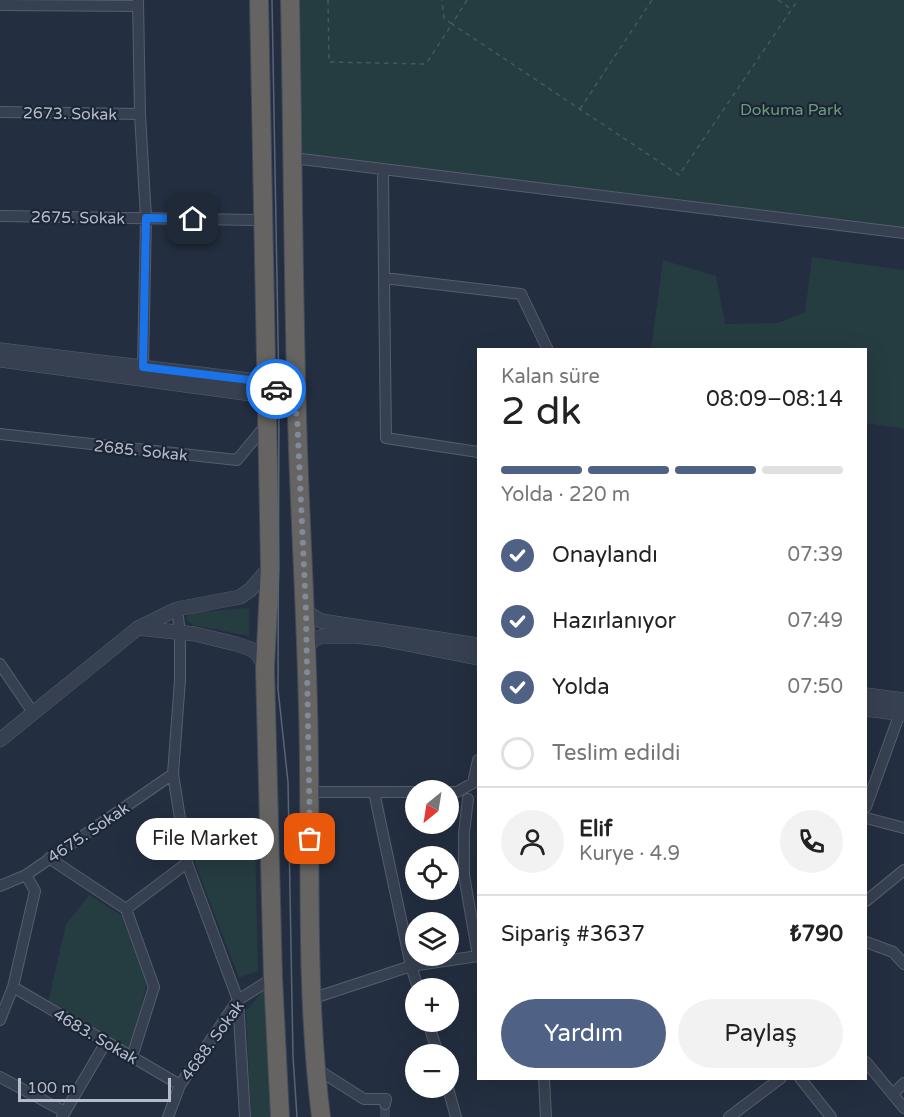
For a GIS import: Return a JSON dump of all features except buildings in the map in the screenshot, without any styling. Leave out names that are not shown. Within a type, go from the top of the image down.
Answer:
[{"type":"highway","points":[[259,0],[270,567],[265,668],[273,978],[280,1117]]},
{"type":"highway","points":[[290,0],[297,415],[307,648],[311,999],[315,1068],[321,1117]]},
{"type":"street","points":[[0,5],[138,3],[140,114],[146,218],[143,367]]},
{"type":"street","name":"2673. Sokak","points":[[0,112],[140,114]]},
{"type":"street","points":[[293,158],[904,233]]},
{"type":"street","points":[[383,170],[386,438],[477,452]]},
{"type":"street","name":"2675. Sokak","points":[[0,216],[264,220]]},
{"type":"street","points":[[384,278],[521,294],[547,348]]},
{"type":"street","points":[[0,350],[143,367],[266,389],[287,397],[297,415]]},
{"type":"street","points":[[0,360],[266,389]]},
{"type":"street","name":"2685. Sokak","points":[[0,434],[237,460],[266,425]]},
{"type":"street","points":[[0,740],[138,628],[177,609],[240,597],[250,590],[270,567]]},
{"type":"street","points":[[177,609],[180,633],[180,680],[174,774],[187,863],[238,999],[245,1117]]},
{"type":"street","points":[[306,612],[321,621],[382,639],[477,658]]},
{"type":"street","points":[[138,628],[195,634],[251,649],[258,654],[265,668]]},
{"type":"street","points":[[307,648],[314,639],[323,636],[356,632],[477,645]]},
{"type":"street","points":[[0,664],[34,714]]},
{"type":"street","points":[[867,695],[904,699]]},
{"type":"street","points":[[867,709],[902,714],[867,804]]},
{"type":"street","points":[[459,789],[473,783],[477,765]]},
{"type":"street","name":"4675. Sokak","points":[[0,886],[26,875],[174,774]]},
{"type":"street","points":[[310,792],[405,792]]},
{"type":"street","points":[[374,792],[405,938]]},
{"type":"street","points":[[459,795],[477,804]]},
{"type":"street","points":[[468,799],[464,833],[464,875],[477,950]]},
{"type":"street","points":[[867,819],[900,827],[904,840]]},
{"type":"street","points":[[49,858],[126,909],[154,987],[132,1057]]},
{"type":"street","points":[[126,909],[187,863]]},
{"type":"street","points":[[867,900],[904,870]]},
{"type":"street","points":[[0,1020],[13,987],[35,891],[26,875]]},
{"type":"street","points":[[867,942],[893,952],[904,964]]},
{"type":"street","points":[[459,959],[477,956]]},
{"type":"street","points":[[311,999],[411,966],[415,978]]},
{"type":"street","name":"4688. Sokak","points":[[168,1117],[180,1085],[238,999],[273,978]]},
{"type":"street","name":"4683. Sokak","points":[[13,987],[180,1085]]},
{"type":"street","points":[[0,1077],[64,1114],[106,1042]]},
{"type":"street","points":[[867,1063],[904,1108]]},
{"type":"street","points":[[315,1068],[364,1099],[386,1098],[385,1104]]},
{"type":"street","points":[[544,1080],[546,1117]]},
{"type":"street","points":[[729,1117],[778,1080]]},
{"type":"street","points":[[802,1080],[831,1117]]},
{"type":"street","points":[[893,1094],[904,1083]]},
{"type":"street","points":[[451,1098],[456,1117]]},
{"type":"path","points":[[328,0],[329,62],[426,64],[467,0]]},
{"type":"path","points":[[442,0],[444,18],[452,24],[679,175],[798,0]]},
{"type":"path","points":[[580,109],[652,0]]},
{"type":"path","points":[[778,0],[792,9]]},
{"type":"green space","name":"Dokuma Park","points":[[291,0],[904,0],[904,233],[293,158]]},
{"type":"green space","points":[[812,257],[904,270],[904,429],[867,423],[867,348],[651,348],[663,260],[716,276],[725,324],[777,323],[805,312]]},
{"type":"green space","points":[[249,608],[249,636],[193,625],[186,619],[189,613],[194,612]]},
{"type":"green space","points":[[255,840],[258,971],[239,978],[196,866],[193,848]]},
{"type":"green space","points":[[89,895],[121,915],[147,983],[131,1045],[125,1051],[48,1002],[66,924]]},
{"type":"green space","points":[[266,987],[270,1117],[251,1117],[246,1011]]},
{"type":"tunnel","points":[[385,1104],[385,1117]]},
{"type":"tram line","points":[[272,0],[279,392],[278,689],[288,782],[293,1056],[297,1117]]},
{"type":"way so far","points":[[276,389],[287,397],[297,415],[306,612],[310,839]]},
{"type":"place","name":"File Market","points":[[310,839]]},
{"type":"route","points":[[193,219],[146,218],[143,367],[266,382],[276,389]]}]
